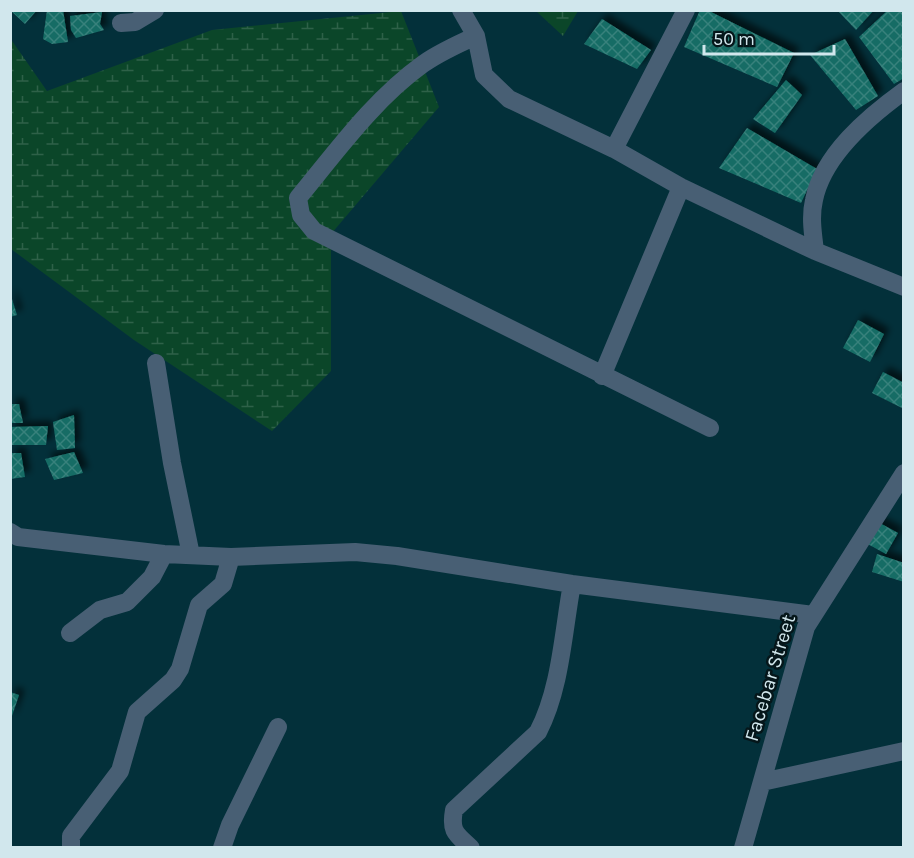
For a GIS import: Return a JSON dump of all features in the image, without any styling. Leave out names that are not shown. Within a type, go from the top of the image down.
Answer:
[{"type":"street","points":[[121,23],[135,22],[155,10]]},
{"type":"street","points":[[461,10],[476,36],[484,75],[492,86],[509,99],[614,149],[681,187],[815,251],[903,287]]},
{"type":"street","points":[[614,149],[686,10]]},
{"type":"street","points":[[476,36],[441,52],[421,65],[387,96],[339,148],[298,198],[301,215],[314,231],[711,428]]},
{"type":"street","points":[[815,251],[812,216],[818,187],[842,145],[903,92]]},
{"type":"street","points":[[603,376],[681,187]]},
{"type":"street","points":[[156,363],[172,463],[191,555]]},
{"type":"street","name":"Facebar Street","points":[[743,848],[806,627],[903,473]]},
{"type":"street","points":[[10,532],[18,537],[164,554],[231,557],[355,552],[397,556],[572,584],[813,615]]},
{"type":"street","points":[[70,633],[100,610],[127,602],[152,577],[164,554]]},
{"type":"street","points":[[71,848],[71,836],[120,771],[138,712],[173,680],[180,669],[199,605],[223,584],[231,557]]},
{"type":"street","points":[[471,848],[456,835],[451,825],[454,810],[538,732],[542,725],[554,683],[572,584]]},
{"type":"street","points":[[222,848],[230,825],[278,727]]},
{"type":"street","points":[[762,782],[903,752]]},
{"type":"green space","points":[[401,11],[439,107],[331,234],[331,371],[272,431],[134,340],[11,249],[10,38],[47,91],[212,30]]},
{"type":"green space","points":[[536,11],[578,11],[563,36]]},
{"type":"building","points":[[10,10],[37,10],[25,24]]},
{"type":"building","points":[[47,10],[63,10],[68,42],[52,44],[43,39]]},
{"type":"building","points":[[700,10],[707,10],[794,53],[777,87],[684,47]]},
{"type":"building","points":[[837,10],[874,10],[856,30]]},
{"type":"building","points":[[888,10],[904,10],[904,78],[894,84],[859,37]]},
{"type":"building","points":[[102,12],[100,24],[104,30],[76,38],[71,30],[70,16]]},
{"type":"building","points":[[602,19],[651,50],[637,69],[584,44]]},
{"type":"building","points":[[845,39],[878,96],[856,110],[810,55]]},
{"type":"building","points":[[786,80],[802,95],[775,133],[753,119]]},
{"type":"building","points":[[747,128],[817,169],[801,203],[719,168]]},
{"type":"building","points":[[10,293],[17,315],[10,317]]},
{"type":"building","points":[[858,320],[884,334],[870,362],[843,348]]},
{"type":"building","points":[[883,372],[904,383],[904,409],[872,393]]},
{"type":"building","points":[[10,404],[19,404],[23,423],[10,423]]},
{"type":"building","points":[[74,415],[75,448],[57,450],[53,422]]},
{"type":"building","points":[[48,426],[46,445],[10,445],[10,427]]},
{"type":"building","points":[[74,452],[83,473],[54,480],[45,459]]},
{"type":"building","points":[[10,453],[21,453],[25,477],[10,479]]},
{"type":"building","points":[[876,521],[898,533],[886,554],[864,542]]},
{"type":"building","points":[[877,554],[904,563],[904,582],[872,572]]},
{"type":"building","points":[[10,692],[19,695],[11,719],[10,719]]}]
